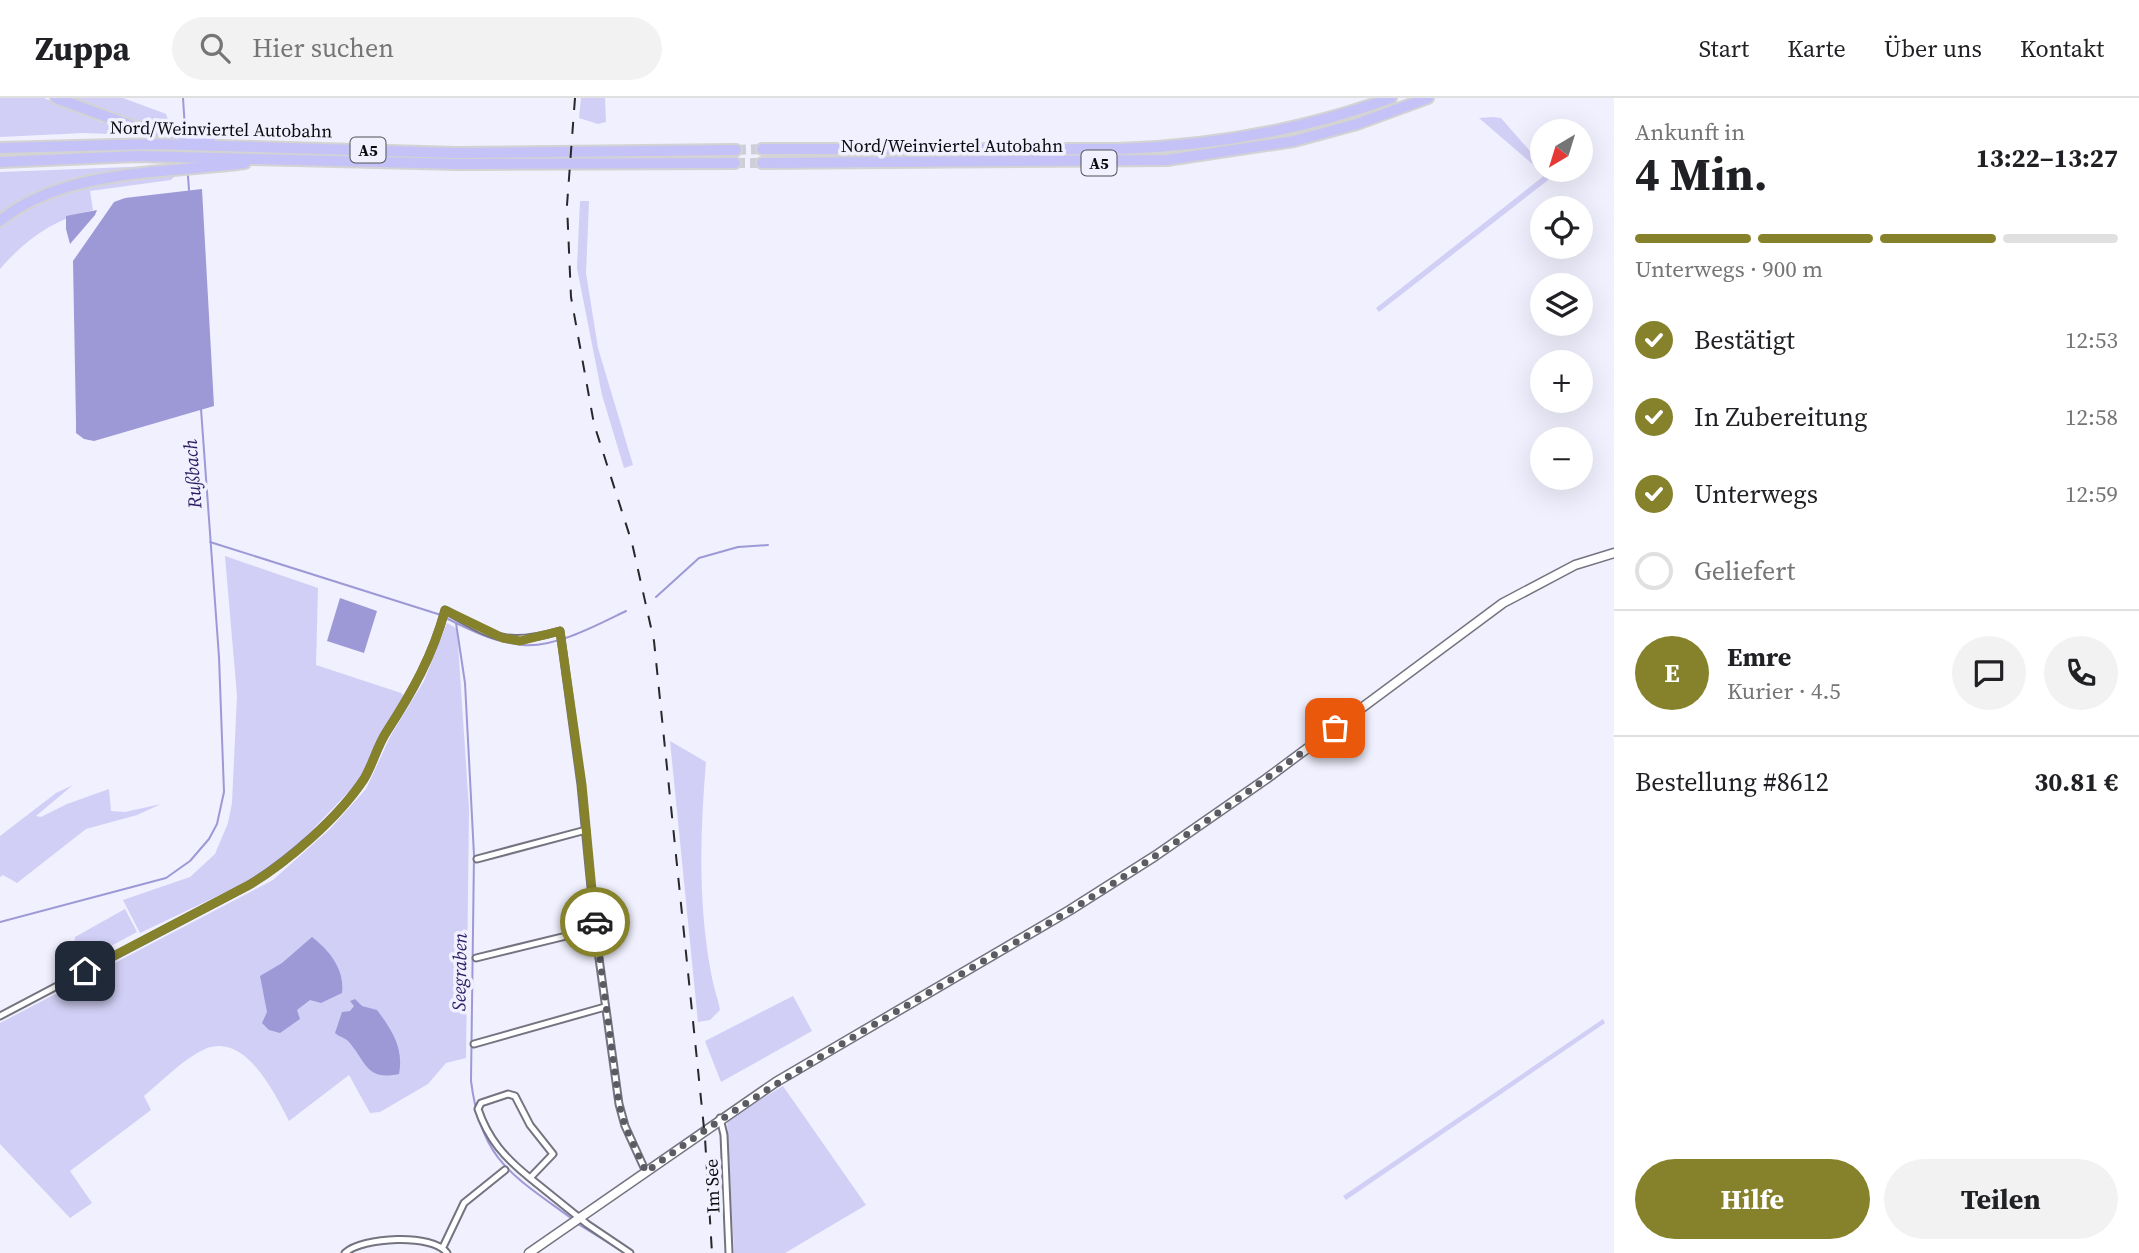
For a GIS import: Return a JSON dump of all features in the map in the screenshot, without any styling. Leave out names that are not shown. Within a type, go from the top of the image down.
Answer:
[{"type":"highway","points":[[56,98],[94,114],[156,131],[282,146]]},
{"type":"highway","name":"Nord/Weinviertel Autobahn","points":[[762,149],[1150,148],[1265,133],[1339,115],[1391,98]]},
{"type":"highway","name":"Nord/Weinviertel Autobahn","points":[[762,163],[1167,160],[1294,141],[1357,124],[1428,98]]},
{"type":"highway","name":"Nord/Weinviertel Autobahn","points":[[0,148],[99,144],[282,146],[456,153],[736,150]]},
{"type":"highway","name":"Nord/Weinviertel Autobahn","points":[[0,162],[137,156],[515,165],[735,163]]},
{"type":"highway","points":[[0,221],[31,199],[74,184],[283,159]]},
{"type":"street","points":[[529,1253],[720,1118],[776,1082],[1126,875],[1266,779],[1503,603],[1575,565],[1614,553]]},
{"type":"street","points":[[0,1016],[249,885],[287,861],[362,782],[385,733],[416,685],[444,615],[503,638],[520,641],[560,631],[586,830],[595,929],[619,1104],[625,1126],[646,1172]]},
{"type":"street","points":[[477,859],[586,830]]},
{"type":"street","points":[[476,958],[595,929]]},
{"type":"street","points":[[474,1044],[605,1007]]},
{"type":"street","points":[[530,1178],[553,1154],[530,1125],[515,1096],[508,1094],[481,1103],[478,1109],[494,1144],[530,1178],[575,1220],[630,1253]]},
{"type":"street","name":"Im See","points":[[720,1118],[724,1135],[729,1253]]},
{"type":"street","points":[[345,1253],[369,1240],[435,1244],[445,1250],[464,1203],[505,1170]]},
{"type":"shaded area","points":[[0,98],[44,98],[101,122],[136,132],[137,135],[83,133],[0,137]]},
{"type":"shaded area","points":[[68,98],[123,98],[166,114],[171,129],[120,117]]},
{"type":"shaded area","points":[[581,98],[605,98],[606,122],[598,124],[579,118]]},
{"type":"shaded area","points":[[1479,118],[1501,118],[1530,151],[1530,162]]},
{"type":"shaded area","points":[[182,165],[58,183],[32,193],[0,214],[0,172]]},
{"type":"shaded area","points":[[175,176],[171,180],[90,191],[93,210],[53,225],[20,248],[0,269],[0,226],[40,202],[61,194],[105,184]]},
{"type":"shaded area","points":[[1536,182],[1546,182],[1379,312],[1376,308]]},
{"type":"shaded area","points":[[202,189],[214,406],[94,441],[84,439],[76,433],[73,261],[114,202],[125,198]]},
{"type":"shaded area","points":[[580,201],[589,201],[586,273],[598,348],[633,465],[624,468],[602,395],[577,268]]},
{"type":"shaded area","points":[[97,210],[95,215],[70,244],[66,216]]},
{"type":"shaded area","points":[[225,556],[318,588],[316,665],[401,693],[405,697],[377,741],[359,781],[291,852],[253,879],[140,933],[123,900],[190,877],[215,854],[228,823],[232,803],[237,696]]},
{"type":"shaded area","points":[[340,598],[377,611],[364,653],[327,641]]},
{"type":"shaded area","points":[[447,623],[457,629],[469,809],[466,1058],[446,1063],[428,1084],[380,1112],[370,1113],[349,1075],[289,1121],[267,1082],[246,1057],[233,1049],[220,1046],[205,1049],[181,1064],[144,1096],[151,1110],[70,1171],[92,1203],[70,1218],[0,1144],[0,1023],[273,880],[330,829],[366,789],[391,735],[424,681]]},
{"type":"shaded area","points":[[670,741],[706,762],[702,815],[702,894],[707,947],[720,1010],[710,1020],[698,1022]]},
{"type":"shaded area","points":[[73,785],[36,816],[41,817],[67,804],[109,789],[111,811],[125,812],[161,804],[137,815],[86,829],[17,883],[3,875],[0,877],[0,836],[56,793]]},
{"type":"shaded area","points":[[125,909],[137,932],[83,961],[74,944],[75,937]]},
{"type":"shaded area","points":[[312,937],[325,948],[339,969],[342,993],[321,1003],[310,1000],[297,1010],[300,1019],[280,1033],[269,1030],[262,1023],[267,1012],[260,976],[282,963]]},
{"type":"shaded area","points":[[793,996],[812,1031],[721,1082],[705,1041]]},
{"type":"shaded area","points":[[355,999],[362,1006],[377,1010],[392,1032],[400,1056],[399,1074],[379,1075],[373,1072],[348,1041],[335,1033],[342,1012],[350,1011],[354,1006],[350,1001]]},
{"type":"shaded area","points":[[1603,1019],[1605,1023],[1346,1200],[1343,1196]]},
{"type":"shaded area","points":[[783,1086],[866,1205],[785,1253],[734,1253],[727,1120]]},
{"type":"waterway","name":"Rußbach","points":[[183,98],[185,129]]},
{"type":"waterway","name":"Rußbach","points":[[188,176],[189,190]]},
{"type":"waterway","name":"Rußbach","points":[[0,922],[166,878],[190,861],[209,839],[217,824],[224,792],[219,657],[201,409]]},
{"type":"waterway","points":[[210,542],[441,615]]},
{"type":"waterway","points":[[656,597],[699,558],[738,547],[768,545]]},
{"type":"waterway","points":[[446,618],[493,639],[513,644],[535,645],[576,634],[626,611]]},
{"type":"waterway","name":"Seegraben","points":[[456,623],[465,683],[474,855],[471,1081],[476,1108],[482,1130],[502,1163],[531,1189],[571,1218]]},
{"type":"waterway","name":"Seegraben","points":[[578,1224],[625,1253]]},
{"type":"tunnel","points":[[736,150],[762,149]]},
{"type":"tunnel","points":[[735,163],[762,163]]},
{"type":"railway","points":[[575,98],[567,205],[571,297],[594,424],[632,543],[654,641],[705,1138],[712,1253]]},
{"type":"way so far","points":[[595,922],[619,1104],[625,1126],[646,1172],[720,1118],[822,1054],[1117,881],[1266,779],[1335,728]]},
{"type":"route","points":[[85,971],[187,915],[249,885],[287,861],[300,848],[355,791],[367,774],[385,733],[403,709],[424,669],[445,610],[503,638],[520,641],[560,631],[582,785],[595,922]]}]
